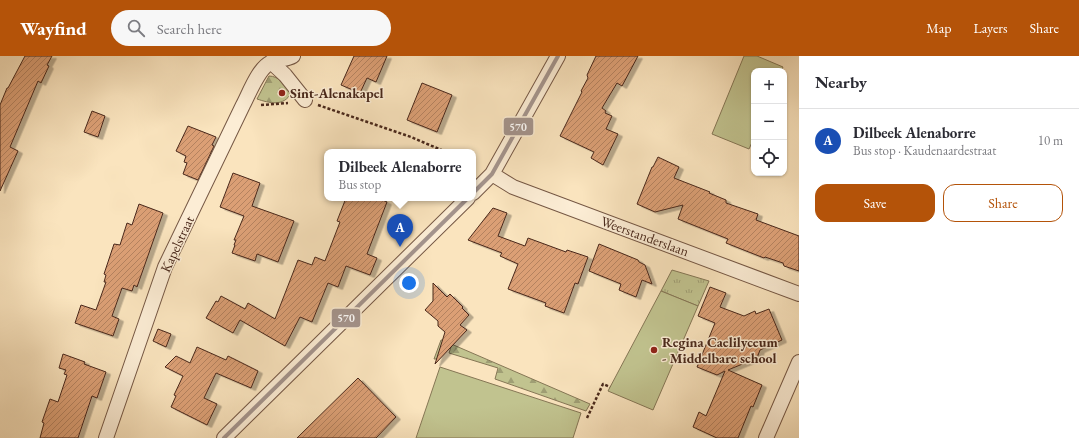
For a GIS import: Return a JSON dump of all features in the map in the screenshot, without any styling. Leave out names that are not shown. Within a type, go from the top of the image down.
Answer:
[{"type":"street","points":[[271,62],[287,60],[293,56]]},
{"type":"street","points":[[476,190],[492,174],[558,56]]},
{"type":"street","points":[[271,62],[285,75],[305,100]]},
{"type":"street","name":"Kapelstraat","points":[[106,438],[165,267],[243,105],[263,69],[271,62]]},
{"type":"street","name":"Weerstanderslaan","points":[[492,174],[513,187],[799,294]]},
{"type":"street","points":[[224,438],[465,201]]},
{"type":"street","points":[[766,438],[799,362]]},
{"type":"path","points":[[243,105],[282,105],[305,100],[411,137],[439,149]]},
{"type":"path","points":[[587,418],[603,384],[610,387]]},
{"type":"green space","points":[[744,56],[757,56],[783,67],[751,68],[751,145],[749,149],[712,134]]},
{"type":"green space","points":[[269,76],[279,79],[284,84],[291,93],[288,97],[276,103],[257,99]]},
{"type":"green space","points":[[672,270],[709,281],[698,306],[661,291]]},
{"type":"green space","points":[[661,291],[698,306],[653,410],[608,391]]},
{"type":"green space","points":[[441,340],[590,404],[586,411],[495,379],[498,368],[449,353],[451,347],[434,359]]},
{"type":"green space","points":[[440,367],[581,413],[573,438],[416,438]]},
{"type":"building","points":[[25,56],[52,56],[47,65],[49,66],[41,83],[38,81],[10,147],[18,151],[0,191],[0,105],[7,88]]},
{"type":"building","points":[[354,56],[387,56],[376,82],[367,78],[360,93],[341,85]]},
{"type":"building","points":[[596,56],[638,56],[622,86],[617,83],[602,108],[606,111],[605,113],[612,116],[606,129],[618,134],[603,165],[591,158],[594,152],[560,136],[582,92],[581,91],[588,78],[587,75]]},
{"type":"building","points":[[422,83],[452,95],[437,132],[407,120]]},
{"type":"building","points":[[92,111],[105,116],[98,137],[84,132]]},
{"type":"building","points":[[188,126],[216,137],[212,145],[214,146],[198,180],[183,174],[187,163],[184,162],[186,156],[176,151]]},
{"type":"building","points":[[658,157],[679,167],[674,178],[710,192],[709,193],[726,200],[726,203],[758,214],[756,220],[799,236],[799,271],[784,266],[783,263],[765,257],[764,258],[726,243],[728,239],[678,219],[683,205],[655,212],[637,204],[652,167]]},
{"type":"building","points":[[233,173],[260,183],[252,206],[294,221],[278,262],[257,254],[255,261],[232,253],[236,240],[234,240],[244,216],[220,207]]},
{"type":"building","points":[[345,201],[387,202],[367,254],[377,258],[370,275],[346,266],[338,287],[328,283],[312,322],[300,317],[285,346],[240,320],[233,333],[206,318],[216,301],[218,302],[221,296],[245,309],[248,303],[275,319],[298,260],[312,265],[315,257],[325,261],[340,222],[337,221]]},
{"type":"building","points":[[139,204],[163,213],[137,287],[134,285],[132,291],[122,288],[112,316],[119,319],[113,336],[75,323],[81,305],[96,310],[106,282],[104,282],[106,275],[104,274],[114,244],[120,245],[127,223],[132,225]]},
{"type":"building","points":[[493,208],[507,213],[498,236],[525,246],[528,238],[566,252],[567,250],[588,257],[578,284],[575,283],[564,313],[545,306],[546,303],[508,289],[518,264],[500,256],[502,253],[468,240]]},
{"type":"building","points":[[599,244],[638,260],[645,265],[652,284],[642,280],[636,297],[619,290],[621,284],[589,271]]},
{"type":"building","points":[[433,283],[447,297],[450,294],[469,315],[460,325],[467,330],[435,364],[445,332],[438,326],[438,321],[425,310],[433,301]]},
{"type":"building","points":[[710,287],[726,293],[720,307],[744,316],[755,311],[756,314],[769,309],[782,340],[760,350],[757,358],[728,370],[762,385],[753,407],[751,406],[738,438],[717,438],[693,427],[699,412],[706,416],[725,371],[717,375],[697,367],[715,323],[698,316]]},
{"type":"building","points":[[158,329],[171,334],[166,347],[153,341]]},
{"type":"building","points":[[197,347],[226,360],[228,356],[258,371],[251,388],[216,373],[204,398],[217,404],[207,425],[171,407],[176,396],[174,395],[183,376],[165,367],[176,356],[190,363]]},
{"type":"building","points":[[63,354],[106,372],[97,398],[92,396],[78,438],[40,438],[44,423],[42,422],[50,399],[58,402],[67,375],[64,374],[66,370],[59,368]]},
{"type":"building","points":[[358,378],[396,417],[376,438],[297,438]]},
{"type":"transit line","name":"570","points":[[476,190],[492,174],[558,56]]},
{"type":"transit line","name":"570","points":[[224,438],[465,201]]},
{"type":"place","name":"Sint-Alenakapel","points":[[282,93]]},
{"type":"place","name":"Dilbeek Alenaborre","points":[[400,247]]},
{"type":"place","name":"Regina Caelilyceum - Middelbare school","points":[[654,350]]}]
